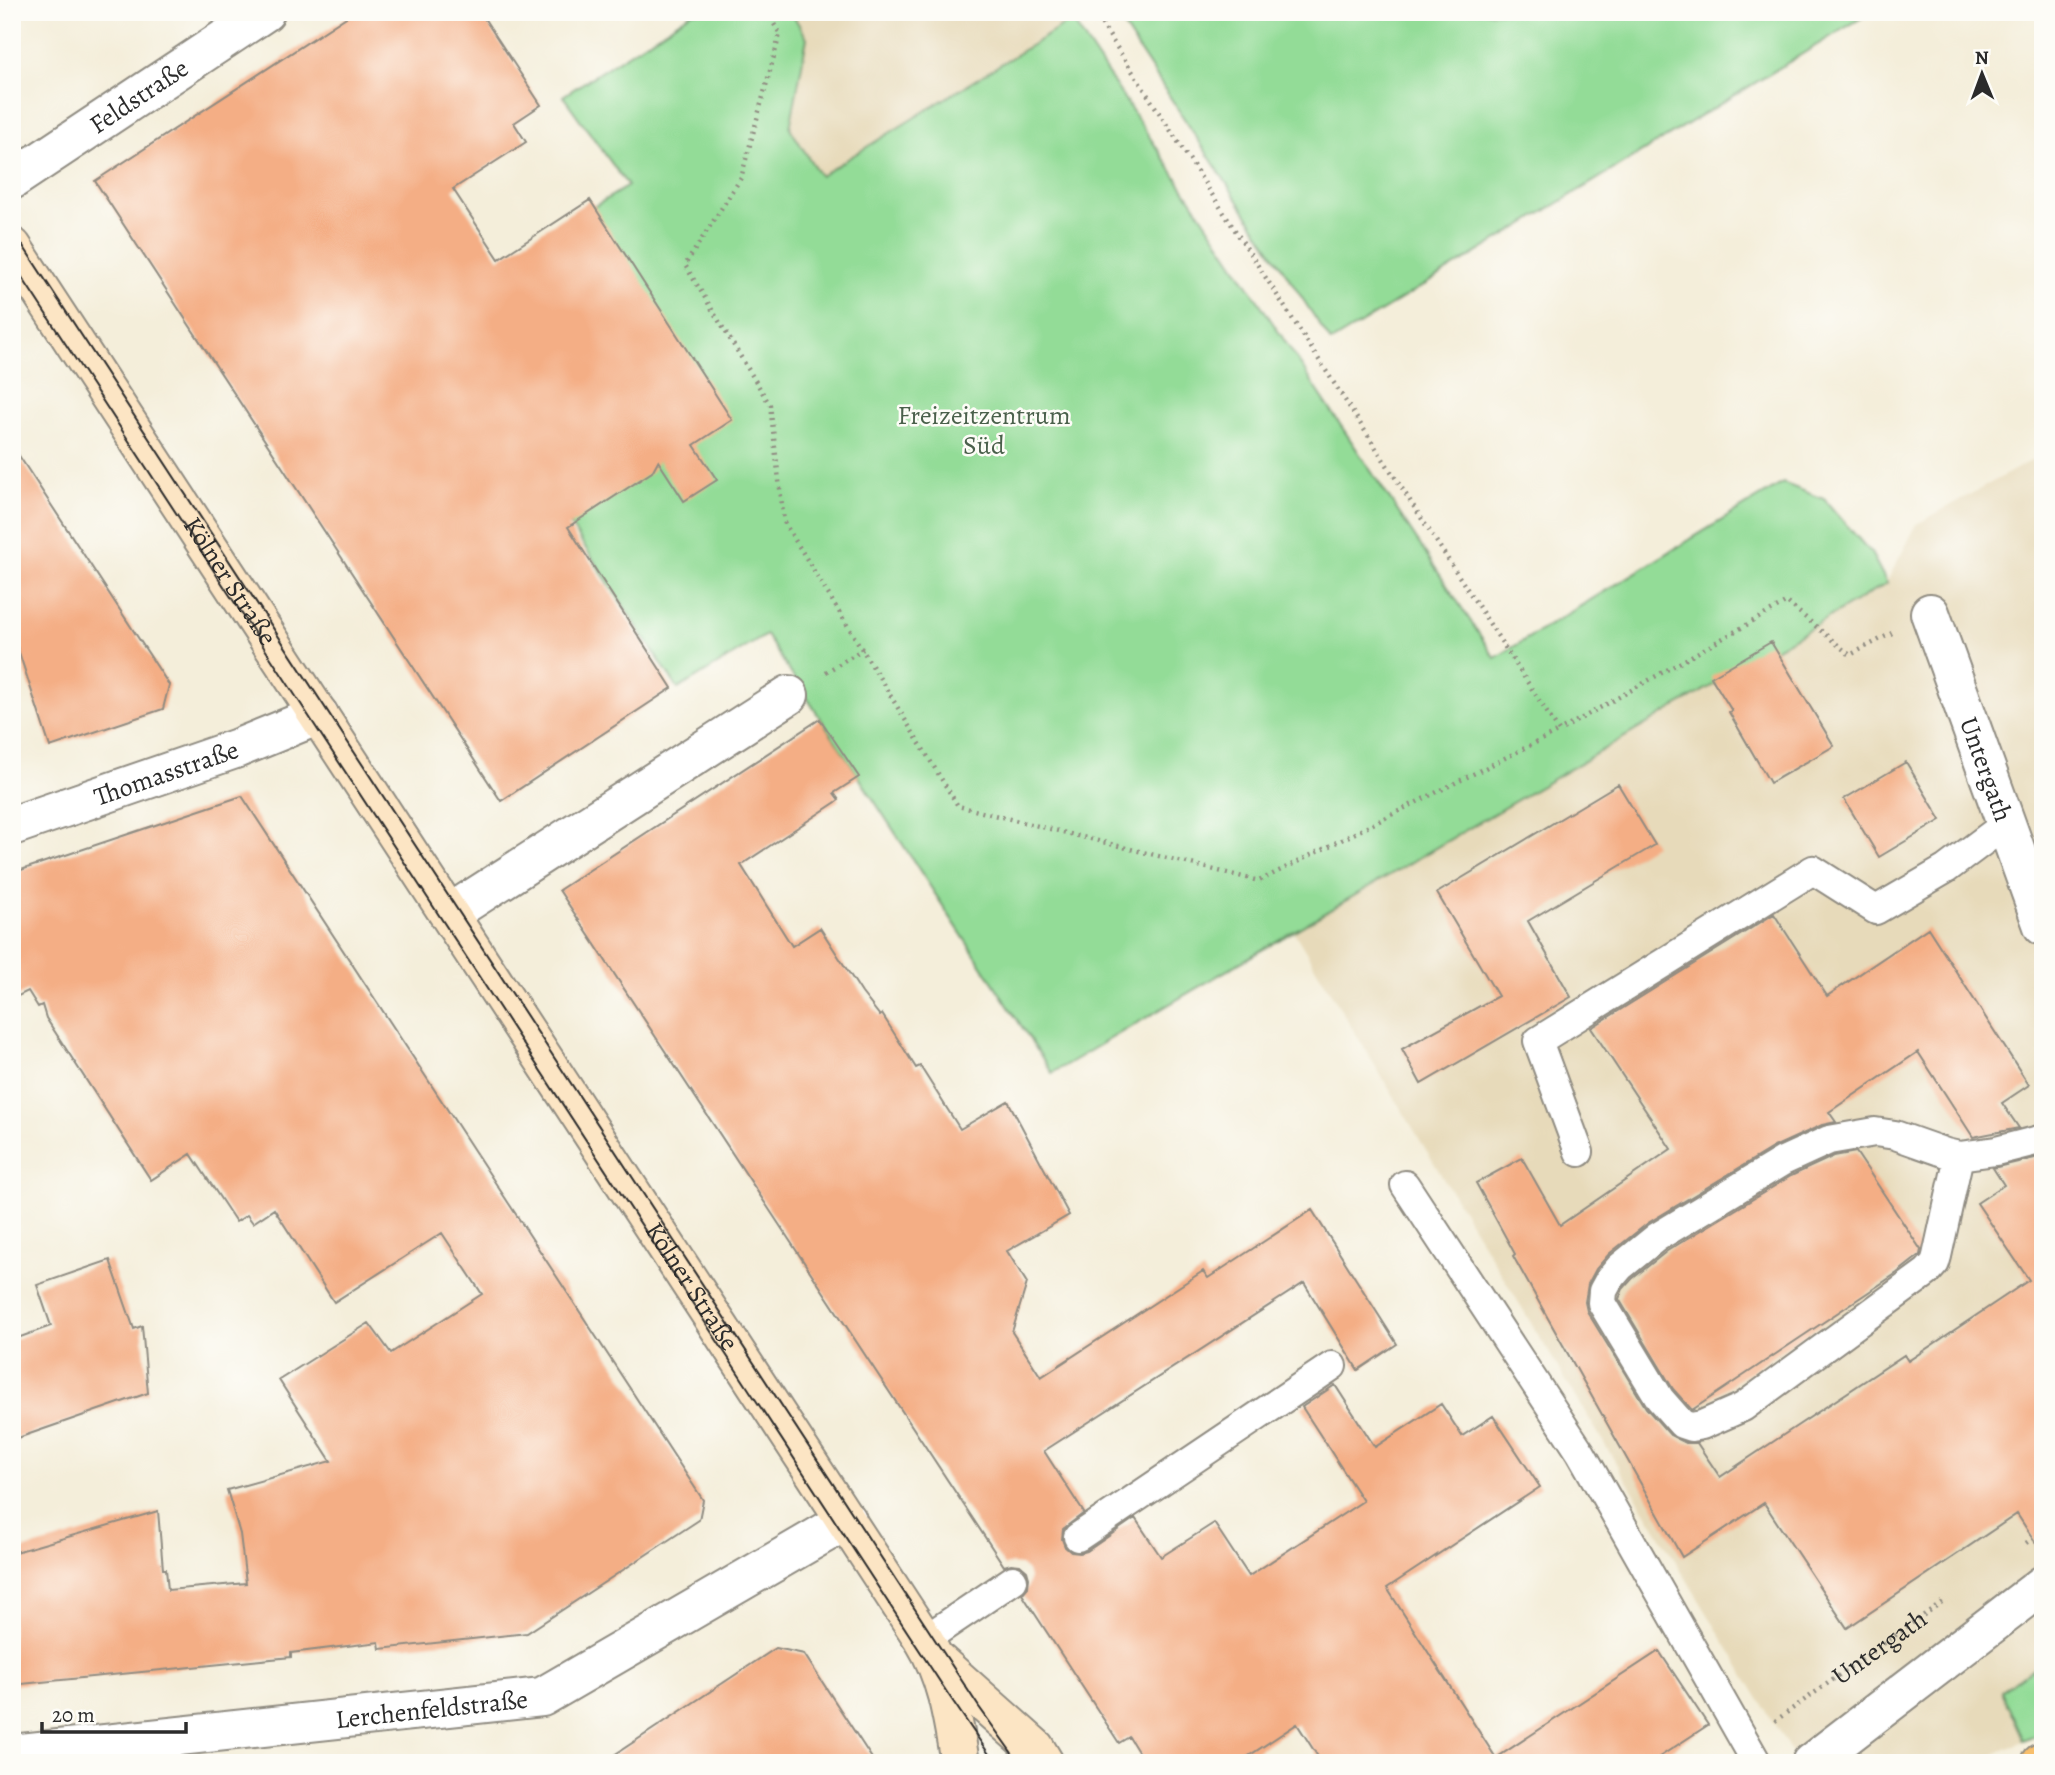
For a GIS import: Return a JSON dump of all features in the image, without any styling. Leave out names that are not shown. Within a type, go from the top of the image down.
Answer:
[{"type":"main road","name":"Kölner Straße","points":[[12,247],[930,1650],[948,1694],[960,1763]]},
{"type":"main road","name":"Kölner Straße","points":[[930,1650],[1035,1748],[1044,1763]]},
{"type":"street","name":"Feldstraße","points":[[12,180],[265,12]]},
{"type":"street","name":"Untergath","points":[[1930,613],[2043,926]]},
{"type":"street","points":[[449,914],[789,695]]},
{"type":"street","name":"Thomasstraße","points":[[12,826],[238,748],[319,715]]},
{"type":"street","name":"Lerchenfeldstraße","points":[[12,1754],[542,1697],[847,1520]]},
{"type":"street","name":"Untergath","points":[[1811,1763],[2043,1585]]},
{"type":"lane","points":[[1579,1152],[1538,1041],[1813,870],[1876,910],[1946,869],[2006,824]]},
{"type":"lane","points":[[1959,1156],[1937,1256],[1927,1272],[1744,1407],[1714,1421],[1691,1427],[1673,1417],[1602,1303],[1603,1291],[1620,1267],[1657,1237],[1783,1161],[1829,1140],[1875,1132],[1895,1135],[1959,1156],[1996,1151],[2043,1139]]},
{"type":"lane","points":[[1405,1185],[1581,1452],[1751,1752]]},
{"type":"lane","points":[[1078,1537],[1332,1366]]},
{"type":"lane","points":[[930,1650],[1013,1580]]},
{"type":"path","points":[[767,12],[780,34],[741,178],[685,265],[770,405],[784,522],[958,806],[1259,881],[1559,731],[1787,602],[1850,656],[1930,613]]},
{"type":"path","points":[[1094,12],[1559,731]]},
{"type":"path","points":[[2021,1546],[2043,1531]]},
{"type":"path","name":"Untergath","points":[[1751,1752],[1944,1601]]},
{"type":"shaded area","points":[[791,12],[1067,12],[1072,20],[820,176],[790,128],[807,38]]},
{"type":"shaded area","points":[[2043,454],[2043,1661],[2001,1691],[2024,1741],[1974,1763],[1798,1763],[1294,932],[1886,583],[1917,524]]},
{"type":"green space","name":"Freizeitzentrum Süd","points":[[693,12],[791,12],[807,38],[790,128],[820,176],[1072,20],[1495,658],[1783,483],[1824,499],[1871,553],[1887,583],[1052,1073],[766,635],[678,689],[512,436],[446,296],[628,186],[563,96]]},
{"type":"green space","points":[[1114,12],[1871,12],[1331,342]]},
{"type":"green space","points":[[2043,1661],[2043,1732],[2024,1741],[2001,1691]]},
{"type":"building","points":[[354,12],[480,12],[541,105],[514,123],[526,142],[453,189],[499,259],[590,200],[732,420],[694,445],[717,480],[684,501],[658,461],[652,472],[568,527],[672,688],[501,801],[95,181]]},
{"type":"building","points":[[12,445],[169,685],[163,709],[50,747],[12,631]]},
{"type":"building","points":[[1771,642],[1834,746],[1770,783],[1711,677]]},
{"type":"building","points":[[820,719],[859,777],[834,793],[839,800],[741,865],[792,946],[820,928],[862,993],[880,1016],[882,1014],[916,1068],[920,1066],[960,1129],[1008,1101],[1069,1215],[1007,1251],[1027,1283],[1012,1332],[1041,1377],[1203,1271],[1208,1278],[1312,1210],[1397,1344],[1358,1370],[1304,1283],[1044,1451],[1084,1513],[1063,1529],[1065,1547],[1071,1552],[1087,1551],[1135,1518],[1161,1557],[1214,1523],[1249,1576],[1363,1501],[1302,1407],[1335,1385],[1375,1447],[1441,1404],[1462,1436],[1493,1416],[1540,1487],[1387,1588],[1496,1758],[1659,1651],[1708,1725],[1650,1763],[1322,1763],[1297,1724],[1238,1763],[1145,1763],[1129,1737],[1119,1743],[1022,1594],[1028,1587],[1027,1571],[1020,1565],[1004,1566],[559,890]]},
{"type":"building","points":[[1906,762],[1941,820],[1879,857],[1844,799]]},
{"type":"building","points":[[1618,784],[1655,845],[1528,921],[1571,997],[1421,1084],[1402,1049],[1498,996],[1437,893]]},
{"type":"building","points":[[242,796],[703,1500],[699,1520],[527,1633],[380,1649],[379,1642],[291,1653],[291,1657],[12,1685],[12,1553],[158,1511],[163,1569],[166,1569],[168,1590],[246,1583],[240,1534],[227,1490],[331,1461],[279,1380],[369,1323],[391,1353],[482,1294],[442,1233],[334,1302],[274,1209],[253,1223],[247,1215],[236,1222],[191,1154],[151,1180],[46,1018],[42,1005],[38,1007],[28,991],[12,999],[12,873]]},
{"type":"building","points":[[1774,914],[1827,996],[1928,928],[2029,1085],[2002,1103],[2019,1128],[1973,1137],[1918,1052],[1829,1112],[1836,1122],[1822,1125],[1774,1147],[1648,1223],[1609,1254],[1588,1284],[1585,1302],[1587,1311],[1646,1408],[1670,1435],[1686,1443],[1697,1443],[1720,1477],[1904,1355],[1908,1361],[2029,1280],[1977,1203],[2004,1185],[1993,1168],[2039,1157],[2041,1161],[2043,1159],[2043,1554],[2017,1514],[1847,1628],[1764,1503],[1682,1557],[1513,1256],[1515,1254],[1476,1183],[1522,1158],[1560,1225],[1671,1149],[1591,1028]]},
{"type":"building","points":[[1856,1152],[1921,1250],[1920,1255],[1692,1410],[1673,1389],[1619,1299],[1623,1289],[1667,1251],[1791,1176],[1834,1156]]},
{"type":"building","points":[[110,1260],[134,1329],[142,1326],[148,1393],[12,1440],[12,1340],[51,1326],[37,1285]]},
{"type":"building","points":[[776,1648],[804,1654],[875,1763],[602,1763]]},
{"type":"tram line","points":[[12,229],[979,1707],[1019,1763]]},
{"type":"tram line","points":[[12,262],[995,1763]]}]
